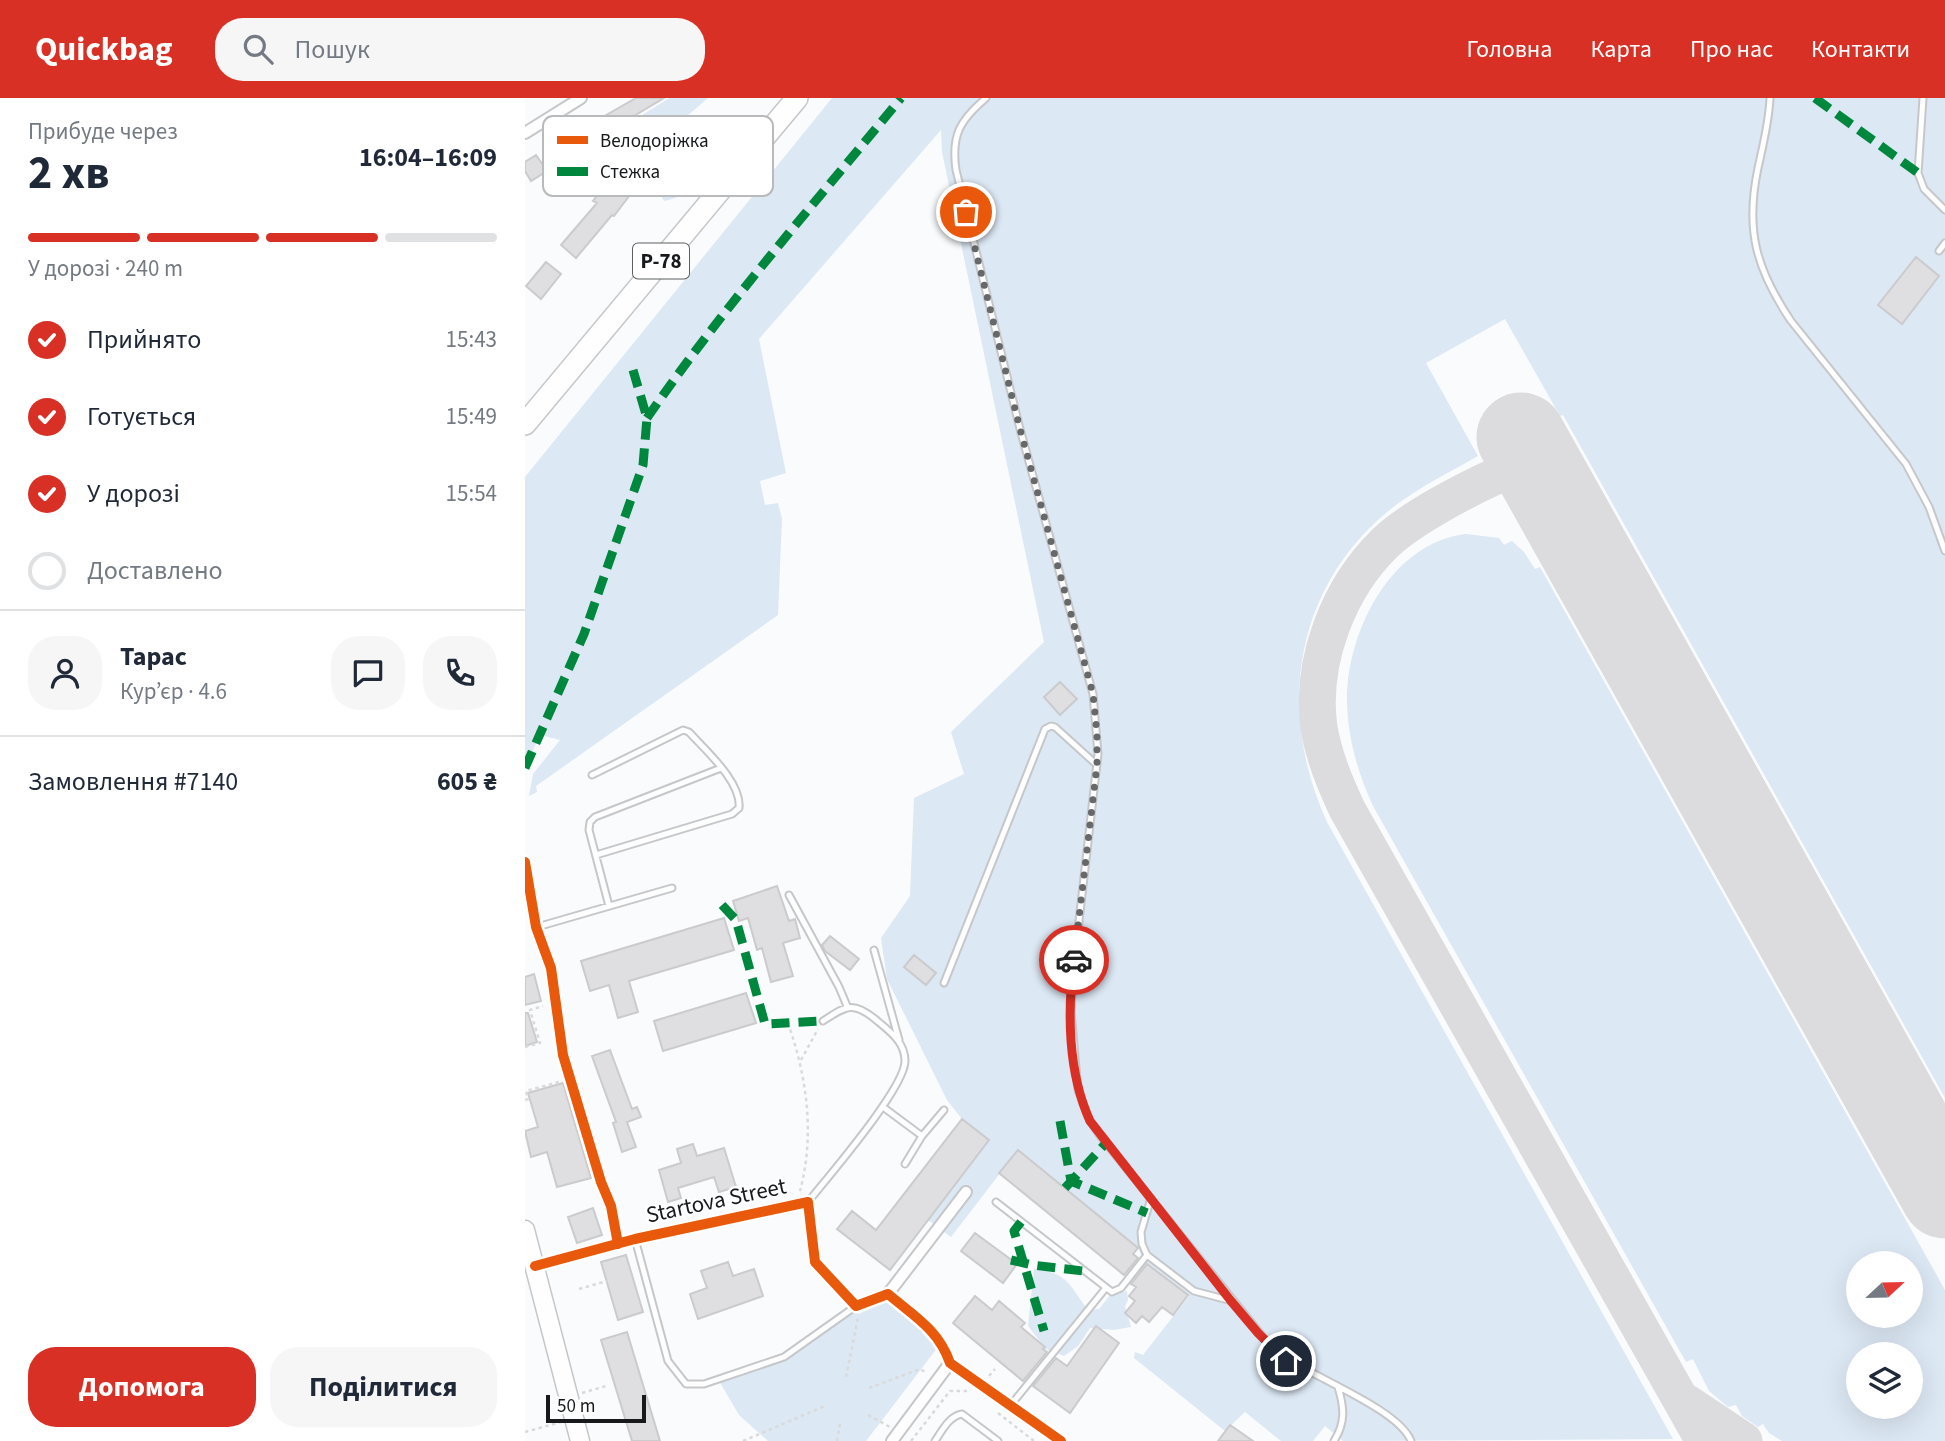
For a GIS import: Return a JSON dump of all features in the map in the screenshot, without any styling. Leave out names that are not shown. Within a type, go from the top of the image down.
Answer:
[{"type":"highway","name":"Р-78","points":[[773,127],[797,98]]},
{"type":"highway","name":"Р-78","points":[[525,425],[715,196]]},
{"type":"main road","points":[[525,1230],[580,1441]]},
{"type":"street","points":[[552,116],[580,98]]},
{"type":"street","points":[[525,133],[543,122]]},
{"type":"street","points":[[525,862],[536,928],[551,968],[563,1055],[601,1182],[611,1206],[618,1244]]},
{"type":"street","points":[[856,1306],[888,1294],[966,1192]]},
{"type":"street","name":"Startova Street","points":[[535,1266],[618,1244],[802,1203],[815,1262],[856,1306]]},
{"type":"street","points":[[888,1294],[935,1334],[944,1345],[950,1363],[1061,1441]]},
{"type":"street","points":[[895,1436],[950,1363]]},
{"type":"lane","points":[[986,98],[960,126],[953,152],[956,170],[1020,429],[1089,680],[1097,734],[1097,765],[1073,965],[1071,1012],[1078,1090],[1090,1121],[1231,1301],[1265,1340],[1286,1361],[1379,1410],[1408,1434],[1411,1441]]},
{"type":"lane","points":[[1770,98],[1753,199],[1752,231],[1759,263],[1770,289],[1791,321],[1910,470],[1929,508],[1945,551]]},
{"type":"lane","points":[[1923,98],[1918,173],[1924,189],[1945,210]]},
{"type":"lane","points":[[1939,251],[1945,243]]},
{"type":"lane","points":[[944,983],[1045,729],[1055,727],[1097,765]]},
{"type":"lane","points":[[592,775],[683,730],[689,732],[721,768],[740,800],[739,808],[732,814],[596,855]]},
{"type":"lane","points":[[609,906],[589,830],[590,822],[595,817],[721,768]]},
{"type":"lane","points":[[536,928],[672,888]]},
{"type":"lane","points":[[789,895],[847,1006]]},
{"type":"lane","points":[[802,1203],[883,1107],[903,1073],[905,1059],[874,950]]},
{"type":"lane","points":[[823,1021],[847,1006],[854,1006],[867,1013],[899,1040]]},
{"type":"lane","points":[[883,1107],[922,1136]]},
{"type":"lane","points":[[905,1164],[922,1136],[944,1110]]},
{"type":"lane","points":[[1151,1198],[1142,1232],[1142,1244],[1147,1255],[1194,1291],[1231,1301]]},
{"type":"lane","points":[[996,1202],[1112,1292],[1118,1291],[1147,1255]]},
{"type":"lane","points":[[635,1240],[668,1361],[686,1384],[704,1384],[784,1357],[856,1306]]},
{"type":"lane","points":[[1010,1406],[1105,1289]]},
{"type":"lane","points":[[1334,1441],[1340,1431],[1344,1406],[1338,1387]]},
{"type":"lane","points":[[935,1441],[950,1420],[962,1414],[998,1441]]},
{"type":"path","points":[[525,1047],[540,1043],[530,1010],[556,1003]]},
{"type":"path","points":[[801,1060],[823,1021]]},
{"type":"path","points":[[788,1023],[801,1060],[807,1106],[808,1133],[802,1203]]},
{"type":"path","points":[[525,1100],[528,1099],[526,1091],[571,1078]]},
{"type":"path","points":[[579,1289],[607,1281]]},
{"type":"path","points":[[846,1377],[859,1314],[873,1300]]},
{"type":"path","points":[[869,1388],[920,1369],[930,1376]]},
{"type":"path","points":[[987,1379],[995,1369]]},
{"type":"path","points":[[743,1441],[825,1406]]},
{"type":"path","points":[[869,1415],[895,1436]]},
{"type":"path","points":[[525,1432],[561,1422]]},
{"type":"path","points":[[837,1441],[840,1423]]},
{"type":"shaded area","points":[[669,98],[708,98],[687,116],[641,116]]},
{"type":"shaded area","points":[[832,98],[1945,98],[1945,1098],[1563,415],[1560,416],[1505,319],[1426,363],[1478,456],[1402,501],[1379,519],[1350,551],[1327,585],[1311,622],[1302,661],[1299,701],[1303,742],[1312,782],[1327,822],[1673,1439],[1343,1441],[1325,1426],[1313,1441],[1281,1441],[1245,1412],[1225,1431],[1134,1358],[1135,1352],[1143,1355],[1189,1296],[1144,1262],[1138,1248],[1018,1150],[951,1237],[928,1220],[989,1140],[962,1119],[947,1100],[887,979],[881,938],[910,896],[914,798],[964,774],[951,732],[1044,642],[942,152],[941,130],[759,339],[786,473],[760,481],[765,505],[778,503],[782,519],[778,615],[536,786],[537,792],[529,796],[533,774],[560,740],[540,735],[525,768],[525,477],[753,196],[773,196],[773,171]]},
{"type":"shaded area","points":[[662,196],[679,196],[675,198],[664,201]]},
{"type":"shaded area","points":[[1466,534],[1499,538],[1504,545],[1512,541],[1524,552],[1535,569],[1540,567],[1945,1290],[1945,1441],[1782,1441],[1769,1433],[1763,1424],[1758,1427],[1742,1416],[1736,1405],[1728,1407],[1709,1391],[1693,1359],[1686,1362],[1373,806],[1363,781],[1349,730],[1347,703],[1354,648],[1364,621],[1378,596],[1395,573],[1415,554],[1439,541]]},
{"type":"shaded area","points":[[1034,1269],[1061,1277],[1072,1287],[1088,1310],[1099,1309],[1110,1295],[1127,1291],[1128,1300],[1125,1306],[1131,1327],[1114,1330],[1090,1328],[1078,1346],[1064,1356],[1046,1349],[1028,1326]]},
{"type":"shaded area","points":[[888,1300],[938,1347],[866,1441],[768,1441],[739,1415],[718,1379],[784,1357],[853,1308],[859,1314]]},
{"type":"building","points":[[636,98],[664,98],[634,116],[604,116]]},
{"type":"building","points":[[536,155],[543,165],[543,174],[531,181],[525,171],[525,162]]},
{"type":"building","points":[[597,196],[629,196],[576,258],[561,245],[597,203],[593,201]]},
{"type":"building","points":[[1916,257],[1939,276],[1902,324],[1878,305]]},
{"type":"building","points":[[546,262],[561,274],[541,299],[526,286]]},
{"type":"building","points":[[1060,682],[1077,699],[1060,715],[1044,697]]},
{"type":"building","points":[[777,886],[789,921],[795,919],[800,938],[783,943],[793,976],[771,982],[762,948],[757,950],[748,918],[739,921],[733,901]]},
{"type":"building","points":[[724,918],[734,950],[629,981],[638,1012],[618,1018],[609,985],[590,991],[581,961]]},
{"type":"building","points":[[830,936],[859,959],[850,970],[825,951],[822,945]]},
{"type":"building","points":[[914,955],[936,973],[926,985],[904,967]]},
{"type":"building","points":[[534,974],[541,1001],[525,1005],[525,977]]},
{"type":"building","points":[[746,993],[756,1023],[663,1051],[654,1021]]},
{"type":"building","points":[[525,1013],[528,1013],[537,1042],[525,1046]]},
{"type":"building","points":[[610,1050],[632,1109],[637,1107],[641,1117],[627,1122],[636,1147],[622,1152],[613,1123],[616,1122],[592,1056]]},
{"type":"building","points":[[563,1083],[591,1178],[557,1187],[547,1152],[531,1157],[525,1131],[538,1127],[528,1093]]},
{"type":"building","points":[[962,1119],[989,1140],[890,1270],[837,1229],[852,1211],[876,1230]]},
{"type":"building","points":[[693,1144],[697,1156],[724,1148],[736,1187],[719,1192],[714,1177],[678,1188],[681,1198],[668,1202],[659,1170],[681,1163],[677,1149]]},
{"type":"building","points":[[1018,1150],[1138,1248],[1133,1254],[1138,1258],[1124,1275],[999,1173]]},
{"type":"building","points":[[593,1208],[602,1235],[577,1243],[568,1217]]},
{"type":"building","points":[[975,1233],[1017,1264],[1003,1283],[961,1251]]},
{"type":"building","points":[[626,1255],[643,1312],[618,1320],[601,1262]]},
{"type":"building","points":[[728,1262],[733,1276],[754,1269],[763,1296],[698,1319],[690,1294],[707,1288],[701,1271]]},
{"type":"building","points":[[1147,1264],[1188,1295],[1173,1315],[1162,1307],[1149,1322],[1142,1316],[1136,1323],[1125,1313],[1135,1301],[1129,1296],[1136,1287],[1131,1284]]},
{"type":"building","points":[[975,1296],[992,1310],[999,1301],[1025,1323],[1021,1327],[1045,1347],[1043,1349],[1047,1352],[1023,1381],[953,1323]]},
{"type":"building","points":[[1096,1326],[1119,1343],[1070,1413],[1033,1386],[1056,1358],[1067,1366]]},
{"type":"building","points":[[627,1332],[660,1441],[632,1441],[601,1340]]},
{"type":"building","points":[[1230,1425],[1253,1441],[1218,1441]]},
{"type":"taxiway","points":[[1566,518],[1545,492],[1529,480],[1509,475],[1496,476],[1438,506],[1396,533],[1369,560],[1354,581],[1331,628],[1319,678],[1319,728],[1330,770],[1347,809],[1704,1441]]},
{"type":"taxiway","points":[[1687,1403],[1744,1441]]},
{"type":"runway","points":[[1521,437],[1945,1194]]},
{"type":"marked path","points":[[647,418],[739,295],[901,98]]},
{"type":"marked path","points":[[1815,98],[1918,173]]},
{"type":"marked path","points":[[525,768],[584,634],[643,465],[647,418],[633,370]]},
{"type":"marked path","points":[[722,905],[736,920],[765,1024],[823,1021]]},
{"type":"marked path","points":[[1060,1121],[1071,1181],[1147,1213]]},
{"type":"marked path","points":[[1065,1188],[1106,1143]]},
{"type":"marked path","points":[[1021,1222],[1014,1231],[1044,1331]]},
{"type":"marked path","points":[[1011,1260],[1083,1271]]},
{"type":"cycle path","points":[[525,862],[536,927],[551,968],[563,1055],[601,1182],[611,1206],[618,1244]]},
{"type":"cycle path","points":[[535,1266],[635,1239],[808,1202],[815,1262],[856,1306],[888,1294],[932,1332],[950,1363],[1061,1441]]},
{"type":"way so far","points":[[966,212],[1020,429],[1093,694],[1098,754],[1074,960]]},
{"type":"route","points":[[1074,960],[1072,1044],[1078,1090],[1090,1121],[1231,1301],[1286,1361]]}]
